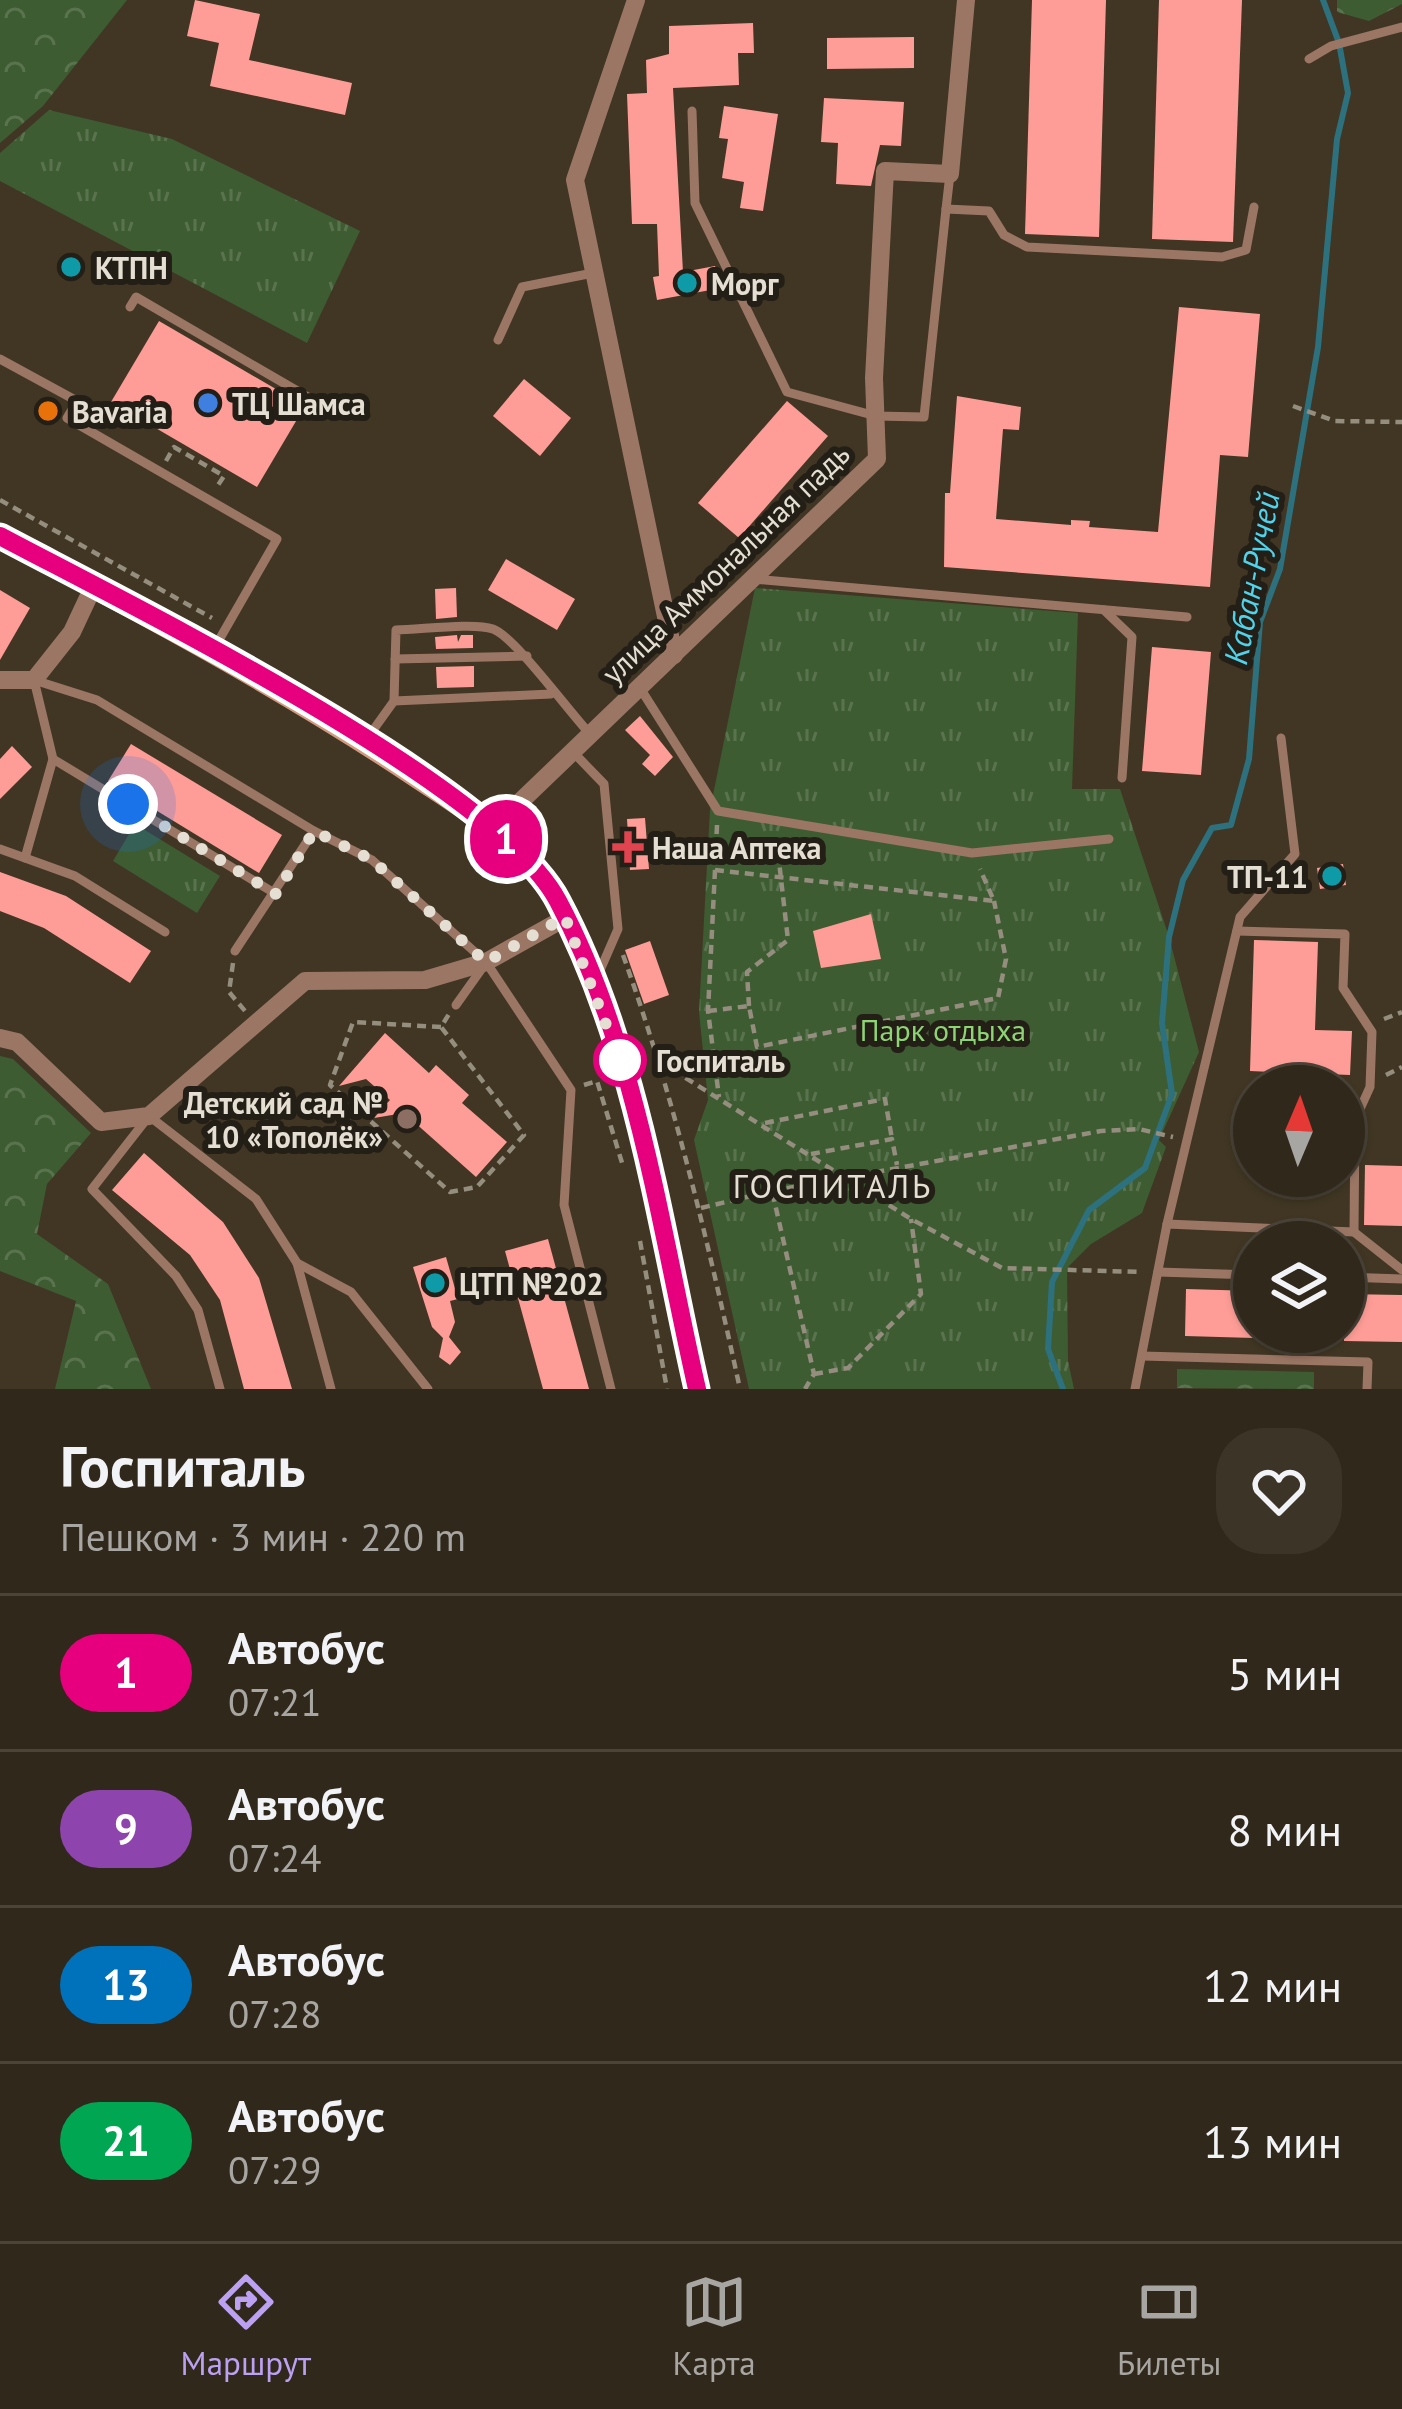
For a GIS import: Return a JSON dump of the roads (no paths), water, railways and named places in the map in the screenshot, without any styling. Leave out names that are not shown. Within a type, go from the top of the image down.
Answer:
[{"type":"main road","points":[[0,536],[365,741],[494,827],[546,884],[594,986],[624,1072],[697,1389]]},
{"type":"street","points":[[636,0],[575,181],[674,655]]},
{"type":"street","points":[[950,174],[966,0]]},
{"type":"street","name":"улица Аммональная падь","points":[[494,827],[877,459],[885,171],[950,174]]},
{"type":"street","points":[[0,680],[34,680],[72,632],[94,585]]},
{"type":"street","points":[[0,1038],[17,1042],[100,1122],[149,1116],[305,981],[424,980],[486,962],[565,917]]},
{"type":"lane","points":[[1309,59],[1331,46],[1402,27]]},
{"type":"lane","points":[[692,111],[695,202],[787,392],[876,416],[924,417],[950,174]]},
{"type":"lane","points":[[946,209],[988,211],[1004,235],[1027,248],[1222,256],[1246,250],[1254,207]]},
{"type":"lane","points":[[498,340],[522,287],[593,273]]},
{"type":"lane","points":[[130,307],[136,297],[318,403],[312,412]]},
{"type":"lane","points":[[0,359],[77,401],[68,418],[277,539],[213,652]]},
{"type":"lane","points":[[753,579],[1187,617]]},
{"type":"lane","points":[[1104,610],[1132,637],[1122,778]]},
{"type":"lane","points":[[365,741],[394,701],[396,630],[493,629],[527,656],[551,694],[591,734]]},
{"type":"lane","points":[[395,658],[527,656]]},
{"type":"lane","points":[[25,858],[53,760],[34,680]]},
{"type":"lane","points":[[34,680],[98,700],[314,831],[372,860],[486,962],[572,1090],[564,1205],[611,1389]]},
{"type":"lane","points":[[640,688],[718,811],[972,853],[1108,838]]},
{"type":"lane","points":[[394,701],[551,694]]},
{"type":"lane","points":[[1135,1389],[1167,1225],[1240,917],[1295,854],[1281,738]]},
{"type":"lane","points":[[573,752],[604,784],[618,929],[594,986]]},
{"type":"lane","points":[[53,760],[276,894]]},
{"type":"lane","points":[[236,951],[314,831]]},
{"type":"lane","points":[[0,849],[75,877],[165,932]]},
{"type":"lane","points":[[1237,931],[1345,934],[1343,988],[1372,1032],[1370,1087],[1355,1120],[1354,1221]]},
{"type":"lane","points":[[456,1004],[486,962]]},
{"type":"lane","points":[[220,1389],[198,1310],[176,1276],[92,1189],[149,1116],[256,1199],[297,1263],[331,1389]]},
{"type":"lane","points":[[1167,1225],[1233,1227]]},
{"type":"lane","points":[[1365,1242],[1402,1274]]},
{"type":"lane","points":[[297,1263],[351,1292],[428,1389]]},
{"type":"lane","points":[[1158,1272],[1233,1274]]},
{"type":"lane","points":[[1365,1276],[1402,1274]]},
{"type":"lane","points":[[1142,1355],[1368,1361],[1367,1389]]},
{"type":"waterway","name":"Кабан-Ручей","points":[[1063,1389],[1048,1349],[1052,1282],[1089,1210],[1145,1168],[1172,1094],[1162,1023],[1169,937],[1183,880],[1212,828],[1231,825],[1249,759],[1260,622],[1280,569],[1318,347],[1337,139],[1348,93],[1339,43],[1323,0]]},
{"type":"place","name":"КТПН","points":[[71,267]]},
{"type":"place","name":"Морг","points":[[687,283]]},
{"type":"place","name":"ТЦ Шамса","points":[[208,403]]},
{"type":"place","name":"Bavaria","points":[[48,411]]},
{"type":"place","name":"Наша Аптека","points":[[628,847]]},
{"type":"place","name":"ТП-11","points":[[1332,876]]},
{"type":"place","name":"Госпиталь","points":[[620,1060]]},
{"type":"place","name":"Детский сад № 10 «Тополёк»","points":[[407,1119]]},
{"type":"place","name":"ЦТП №202","points":[[435,1283]]},
{"type":"district","name":"ГОСПИТАЛЬ","points":[[833,1185]]},
{"type":"park label","name":"Парк отдыха","points":[[943,1029]]}]
